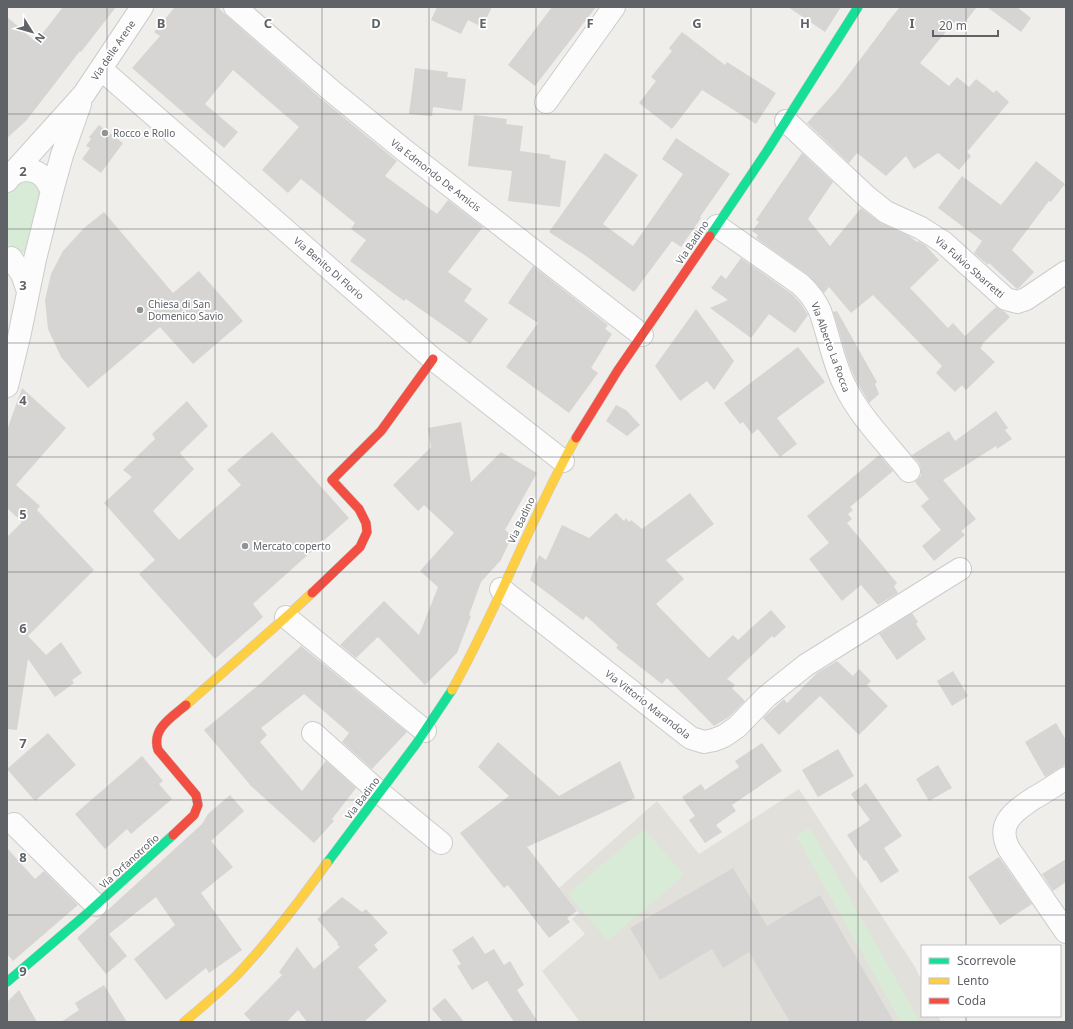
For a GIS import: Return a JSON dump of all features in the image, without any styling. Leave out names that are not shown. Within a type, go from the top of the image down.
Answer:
[{"type":"street","name":"Via delle Arene","points":[[84,94],[142,7]]},
{"type":"street","name":"Via Edmondo De Amicis","points":[[235,7],[333,92],[404,150],[642,335]]},
{"type":"street","points":[[546,102],[614,7]]},
{"type":"street","name":"Via Badino","points":[[184,1022],[224,988],[263,946],[286,918],[442,706],[462,671],[547,490],[598,401],[786,121],[858,7]]},
{"type":"street","name":"Via Benito Di Florio","points":[[100,69],[433,358],[563,461]]},
{"type":"street","points":[[8,178],[84,94]]},
{"type":"street","points":[[7,386],[19,337],[34,259],[62,155],[84,94]]},
{"type":"street","name":"Via Fulvio Sbarretti","points":[[786,121],[879,207],[892,215],[921,228],[943,242],[1006,299],[1017,302],[1026,300],[1066,272]]},
{"type":"street","points":[[8,178],[21,171],[32,171],[44,178],[52,191]]},
{"type":"street","name":"Via Alberto La Rocca","points":[[716,226],[800,284],[814,298],[822,317],[840,377],[848,393],[857,407],[910,471]]},
{"type":"street","points":[[9,255],[24,261],[34,259]]},
{"type":"street","points":[[9,255],[22,274],[28,291]]},
{"type":"street","points":[[425,731],[286,617],[354,554],[364,540],[367,527],[362,515],[332,480],[381,431],[433,358]]},
{"type":"street","name":"Via Vittorio Marandola","points":[[501,589],[687,735],[704,742],[719,739],[737,727],[766,697],[789,677],[806,665],[960,569]]},
{"type":"street","name":"Via Orfanotrofio","points":[[7,981],[96,905],[190,819],[198,805],[196,795],[158,750],[156,738],[162,726],[168,720],[286,617]]},
{"type":"street","points":[[313,732],[379,792],[441,842]]},
{"type":"street","points":[[1066,778],[1014,812],[1006,824],[1004,836],[1009,849],[1066,932]]},
{"type":"street","points":[[14,824],[96,905]]},
{"type":"shaded area","points":[[799,789],[915,967],[921,979],[921,1017],[938,1017],[941,1022],[580,1022],[542,971],[585,934],[572,919],[579,913],[559,888],[657,801],[699,854]]},
{"type":"green space","points":[[28,176],[46,192],[30,253],[14,252],[7,242],[7,192],[14,181]]},
{"type":"green space","points":[[810,828],[920,1022],[901,1022],[796,836]]},
{"type":"green space","points":[[644,829],[684,875],[608,941],[568,894]]},
{"type":"building","points":[[63,7],[116,7],[26,121],[7,138],[7,17],[36,42]]},
{"type":"building","points":[[175,7],[218,7],[325,102],[397,161],[385,176],[437,214],[448,200],[483,227],[448,272],[472,289],[464,301],[488,319],[470,344],[406,299],[404,301],[350,261],[366,240],[351,229],[355,223],[301,179],[288,193],[262,170],[299,127],[233,70],[205,104],[238,132],[224,148],[132,68],[160,36],[154,32]]},
{"type":"building","points":[[437,7],[492,7],[482,27],[468,20],[461,34],[431,20]]},
{"type":"building","points":[[552,7],[596,7],[535,86],[508,65]]},
{"type":"building","points":[[788,7],[841,7],[825,32]]},
{"type":"building","points":[[900,7],[977,7],[961,27],[954,22],[920,63],[949,86],[957,77],[969,87],[976,79],[994,93],[996,90],[1009,102],[967,152],[971,156],[959,170],[938,153],[914,169],[906,156],[886,176],[857,153],[849,163],[807,123],[837,90]]},
{"type":"building","points":[[987,7],[1017,7],[1031,18],[1021,32]]},
{"type":"building","points":[[682,32],[725,65],[727,62],[776,93],[756,124],[702,90],[672,129],[639,103],[656,81],[651,77],[672,51],[669,48]]},
{"type":"building","points":[[415,68],[448,72],[447,77],[466,79],[462,111],[433,107],[432,116],[409,114]]},
{"type":"building","points":[[474,115],[507,119],[506,124],[523,126],[520,151],[550,155],[550,158],[566,161],[560,207],[508,201],[512,171],[468,166]]},
{"type":"building","points":[[99,125],[123,143],[101,173],[82,159],[90,148],[86,146],[91,139],[89,137]]},
{"type":"building","points":[[676,138],[730,174],[681,247],[672,241],[634,292],[586,256],[549,232],[605,153],[638,175],[603,224],[633,246],[683,174],[662,159]]},
{"type":"building","points":[[802,153],[833,182],[808,219],[830,246],[861,208],[881,223],[925,245],[939,260],[910,288],[948,328],[953,323],[965,336],[996,307],[1010,317],[982,344],[983,345],[980,348],[995,362],[966,390],[962,385],[955,392],[936,373],[942,366],[873,295],[851,313],[829,287],[824,293],[808,275],[756,238],[758,235],[752,231],[759,222],[756,220]]},
{"type":"building","points":[[1036,161],[1065,184],[1051,202],[1049,201],[1012,250],[1034,272],[1017,289],[989,263],[988,265],[974,253],[982,241],[938,208],[962,176],[1001,205]]},
{"type":"building","name":"Chiesa di San Domenico Savio","points":[[104,212],[173,293],[199,271],[243,321],[193,364],[160,327],[88,388],[61,357],[48,329],[45,300],[51,274],[63,251],[84,228]]},
{"type":"building","points":[[741,258],[792,294],[801,304],[808,315],[795,333],[769,314],[751,338],[710,308],[728,300],[711,288],[721,275],[726,279]]},
{"type":"building","points":[[533,266],[608,325],[605,329],[612,334],[591,368],[598,373],[569,413],[506,367],[538,323],[508,303]]},
{"type":"building","points":[[696,309],[734,361],[714,390],[707,381],[680,401],[655,366]]},
{"type":"building","points":[[837,311],[877,382],[875,384],[879,394],[869,403],[849,364],[833,312]]},
{"type":"building","points":[[798,347],[825,382],[777,418],[797,444],[780,457],[758,429],[752,434],[743,422],[740,424],[724,403]]},
{"type":"building","points":[[22,388],[66,428],[16,485],[40,506],[37,510],[94,570],[28,636],[46,655],[61,642],[82,673],[72,680],[74,683],[55,697],[28,659],[17,730],[7,729],[7,537],[22,522],[7,508],[7,430]]},
{"type":"building","name":"Mercato coperto","points":[[187,401],[208,426],[180,453],[194,469],[153,511],[179,540],[241,485],[227,470],[272,432],[349,518],[253,604],[263,617],[215,659],[139,574],[155,560],[104,503],[132,477],[123,470],[155,439],[152,434]]},
{"type":"building","points":[[616,405],[626,410],[640,425],[627,436],[606,421]]},
{"type":"building","points":[[996,411],[1008,428],[1005,430],[1012,439],[997,449],[996,446],[943,480],[976,519],[961,531],[965,535],[934,561],[922,546],[941,530],[921,506],[929,499],[915,482],[921,476],[921,469],[919,463],[912,455],[949,431],[955,441]]},
{"type":"building","points":[[461,422],[471,482],[501,452],[537,473],[505,530],[512,536],[501,560],[481,582],[469,615],[471,616],[457,653],[425,685],[378,637],[356,658],[340,645],[384,601],[419,635],[438,587],[420,571],[454,533],[424,505],[418,511],[393,485],[431,447],[428,428]]},
{"type":"building","points":[[879,455],[893,471],[850,507],[853,510],[848,514],[852,519],[847,523],[897,583],[894,586],[898,593],[878,605],[861,585],[842,601],[809,559],[829,543],[807,516]]},
{"type":"building","points":[[690,493],[714,524],[666,560],[684,579],[656,604],[709,658],[733,635],[738,640],[771,610],[786,627],[774,638],[772,636],[727,679],[735,685],[732,688],[745,701],[729,717],[714,726],[667,678],[662,684],[616,648],[618,645],[586,616],[583,620],[530,580],[539,555],[546,560],[562,525],[589,538],[616,513],[624,521],[626,518],[629,522],[631,520],[642,529]]},
{"type":"building","points":[[912,613],[918,622],[916,624],[926,639],[897,660],[879,634]]},
{"type":"building","points":[[301,646],[407,732],[372,769],[342,742],[349,733],[304,694],[261,728],[267,735],[260,742],[302,791],[326,761],[356,788],[332,819],[334,821],[314,843],[251,786],[204,730],[261,683]]},
{"type":"building","points":[[837,661],[853,676],[859,669],[871,681],[867,685],[888,706],[859,735],[820,696],[779,735],[763,718],[784,699],[787,703],[817,673]]},
{"type":"building","points":[[953,671],[968,696],[952,706],[937,681]]},
{"type":"building","points":[[1056,723],[1066,740],[1066,764],[1045,777],[1025,742]]},
{"type":"building","points":[[48,733],[76,765],[35,801],[7,769]]},
{"type":"building","points":[[498,742],[559,796],[620,761],[635,798],[527,847],[577,911],[567,918],[570,922],[549,938],[508,885],[504,888],[460,833],[509,796],[478,767]]},
{"type":"building","points":[[762,743],[782,771],[732,805],[736,811],[716,825],[722,832],[705,843],[689,820],[695,816],[682,797],[701,784],[705,790],[739,767],[735,761]]},
{"type":"building","points":[[838,749],[854,776],[818,797],[802,770]]},
{"type":"building","points":[[142,756],[163,781],[159,784],[172,799],[131,834],[127,829],[105,849],[75,814]]},
{"type":"building","points":[[938,765],[952,788],[929,801],[916,779]]},
{"type":"building","points":[[866,783],[902,836],[884,848],[899,871],[881,883],[847,835],[870,820],[851,794]]},
{"type":"building","points":[[230,795],[244,811],[211,841],[233,867],[201,893],[242,950],[209,973],[206,968],[166,1000],[134,959],[175,925],[156,897],[109,934],[127,956],[106,974],[77,938],[202,824],[208,814]]},
{"type":"building","points":[[7,848],[35,879],[44,871],[78,905],[13,961],[7,954]]},
{"type":"building","points":[[999,857],[1032,904],[1000,925],[968,877]]},
{"type":"building","points":[[1066,859],[1066,882],[1053,891],[1042,874]]},
{"type":"building","points":[[733,868],[767,926],[820,895],[894,1022],[790,1022],[749,952],[723,968],[712,949],[660,980],[630,928]]},
{"type":"building","points":[[342,897],[362,912],[366,909],[388,933],[374,945],[378,950],[358,967],[387,1001],[364,1022],[307,1022],[298,1010],[287,1022],[252,1022],[244,1014],[282,975],[279,972],[297,947],[314,969],[340,947],[317,919]]},
{"type":"building","points":[[473,936],[485,954],[494,949],[504,965],[510,961],[524,985],[517,990],[538,1022],[514,1022],[487,981],[472,990],[457,966],[461,964],[452,950]]},
{"type":"building","points":[[104,985],[127,1022],[61,1022],[79,1010],[75,1003]]},
{"type":"building","points":[[19,990],[37,1022],[7,1022],[7,1002]]},
{"type":"building","points":[[445,998],[464,1022],[443,1022],[432,1009]]},
{"type":"traffic: fast","points":[[710,236],[767,151],[858,7]]},
{"type":"traffic: fast","points":[[327,863],[416,744],[452,690]]},
{"type":"traffic: fast","points":[[7,982],[83,917],[173,835]]},
{"type":"traffic: slow","points":[[452,690],[469,659],[559,469],[576,438]]},
{"type":"traffic: slow","points":[[186,705],[312,593]]},
{"type":"traffic: slow","points":[[184,1022],[224,987],[249,962],[284,920],[327,863]]},
{"type":"traffic: jam","points":[[576,438],[618,370],[710,236]]},
{"type":"traffic: jam","points":[[312,593],[360,547],[367,532],[366,523],[359,509],[332,480],[381,431],[433,359]]},
{"type":"traffic: jam","points":[[173,835],[194,815],[198,805],[196,795],[158,750],[157,736],[164,724],[186,705]]},
{"type":"place","name":"Rocco e Rollo","points":[[105,133]]},
{"type":"place","name":"Chiesa di San Domenico Savio","points":[[140,310]]},
{"type":"place","name":"Mercato coperto","points":[[245,546]]}]
